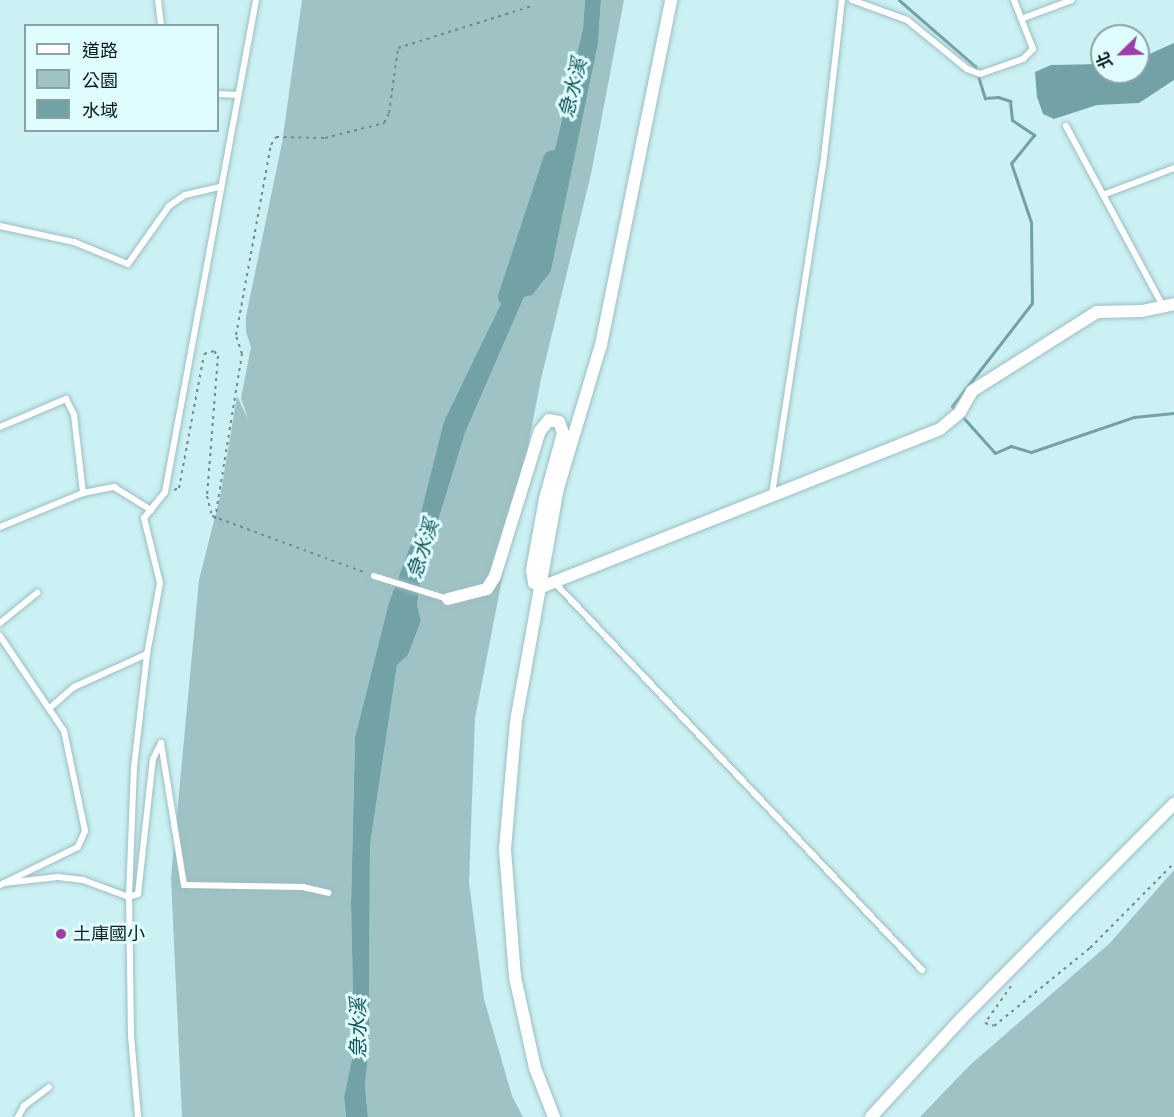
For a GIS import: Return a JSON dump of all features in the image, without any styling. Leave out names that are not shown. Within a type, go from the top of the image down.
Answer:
[{"type":"street","points":[[554,1117],[535,1068],[515,977],[505,849],[516,721],[550,585],[558,488],[601,345],[671,0]]},
{"type":"street","points":[[448,599],[486,589],[495,576],[540,431],[549,420],[559,422],[563,433],[545,499],[532,570],[534,583],[550,585],[940,429],[960,412],[972,391],[1097,312],[1168,305]]},
{"type":"street","points":[[871,1117],[961,1019],[1174,804]]},
{"type":"lane","points":[[158,0],[161,24]]},
{"type":"lane","points":[[138,1117],[131,1035],[129,897],[134,767],[147,654],[160,583],[146,535],[144,518],[165,492],[256,0]]},
{"type":"lane","points":[[772,498],[823,166],[842,0]]},
{"type":"lane","points":[[852,0],[907,20],[967,69],[980,74],[1023,59],[1033,49],[1014,0]]},
{"type":"lane","points":[[1022,19],[1072,0]]},
{"type":"lane","points":[[219,93],[237,95]]},
{"type":"lane","points":[[1066,126],[1103,195],[1168,305]]},
{"type":"lane","points":[[1103,195],[1174,168]]},
{"type":"lane","points":[[0,226],[74,242],[128,264],[169,206],[185,195],[220,187]]},
{"type":"lane","points":[[0,427],[66,399],[74,415],[83,493]]},
{"type":"lane","points":[[0,527],[83,493],[114,487],[151,510]]},
{"type":"lane","points":[[374,576],[448,599]]},
{"type":"lane","points":[[550,585],[922,970]]},
{"type":"lane","points":[[0,623],[37,593]]},
{"type":"lane","points":[[0,636],[51,706],[64,731],[85,831],[78,847],[2,884]]},
{"type":"lane","points":[[51,706],[74,687],[147,654]]},
{"type":"lane","points":[[2,884],[75,879],[129,897],[138,894],[153,759],[161,743],[184,885],[303,887],[328,893]]},
{"type":"lane","points":[[18,1117],[24,1106],[48,1088]]},
{"type":"path","points":[[215,519],[242,354],[236,334],[271,145],[276,137],[325,138],[384,123],[390,113],[398,48],[532,6]]},
{"type":"path","points":[[165,492],[179,488],[204,354],[214,351],[218,356],[207,496],[215,519]]},
{"type":"path","points":[[215,519],[374,576]]},
{"type":"path","points":[[1016,981],[985,1023],[994,1026],[1090,948],[1174,862]]},
{"type":"green space","points":[[302,0],[585,0],[583,28],[556,145],[524,256],[444,421],[417,528],[389,602],[355,737],[351,903],[354,1049],[344,1097],[346,1117],[182,1117],[171,878],[199,580],[220,497],[237,396],[248,419],[241,398],[251,347],[246,332],[246,316],[282,143]]},
{"type":"green space","points":[[601,0],[624,0],[591,174],[541,379],[475,718],[469,882],[484,999],[512,1096],[523,1117],[368,1117],[365,1086],[369,1045],[370,845],[397,665],[408,655],[421,621],[417,605],[422,573],[465,433],[524,297],[551,271],[598,44]]},
{"type":"green space","points":[[1174,870],[1174,1117],[920,1117],[970,1065],[1110,943]]},
{"type":"water","points":[[585,0],[601,0],[598,44],[551,271],[532,295],[524,297],[465,433],[422,573],[417,605],[421,621],[408,655],[397,665],[370,845],[369,1045],[365,1086],[368,1117],[346,1117],[344,1097],[354,1049],[351,903],[355,737],[389,602],[417,528],[444,421],[524,256],[556,145],[583,28]]},
{"type":"water","points":[[1174,43],[1174,80],[1139,103],[1097,105],[1054,119],[1043,114],[1037,97],[1035,72],[1051,65],[1090,64],[1090,84],[1150,84],[1150,54]]},
{"type":"waterway","points":[[899,0],[975,66],[985,98],[998,97],[1010,101],[1012,120],[1034,135],[1011,163],[1031,222],[1032,303],[952,406],[956,411]]},
{"type":"waterway","name":"急水溪","points":[[508,297],[553,160]]},
{"type":"waterway","points":[[961,415],[995,453],[1011,446],[1031,452],[1134,417],[1174,413]]},
{"type":"place","name":"土庫國小","points":[[61,934]]}]
